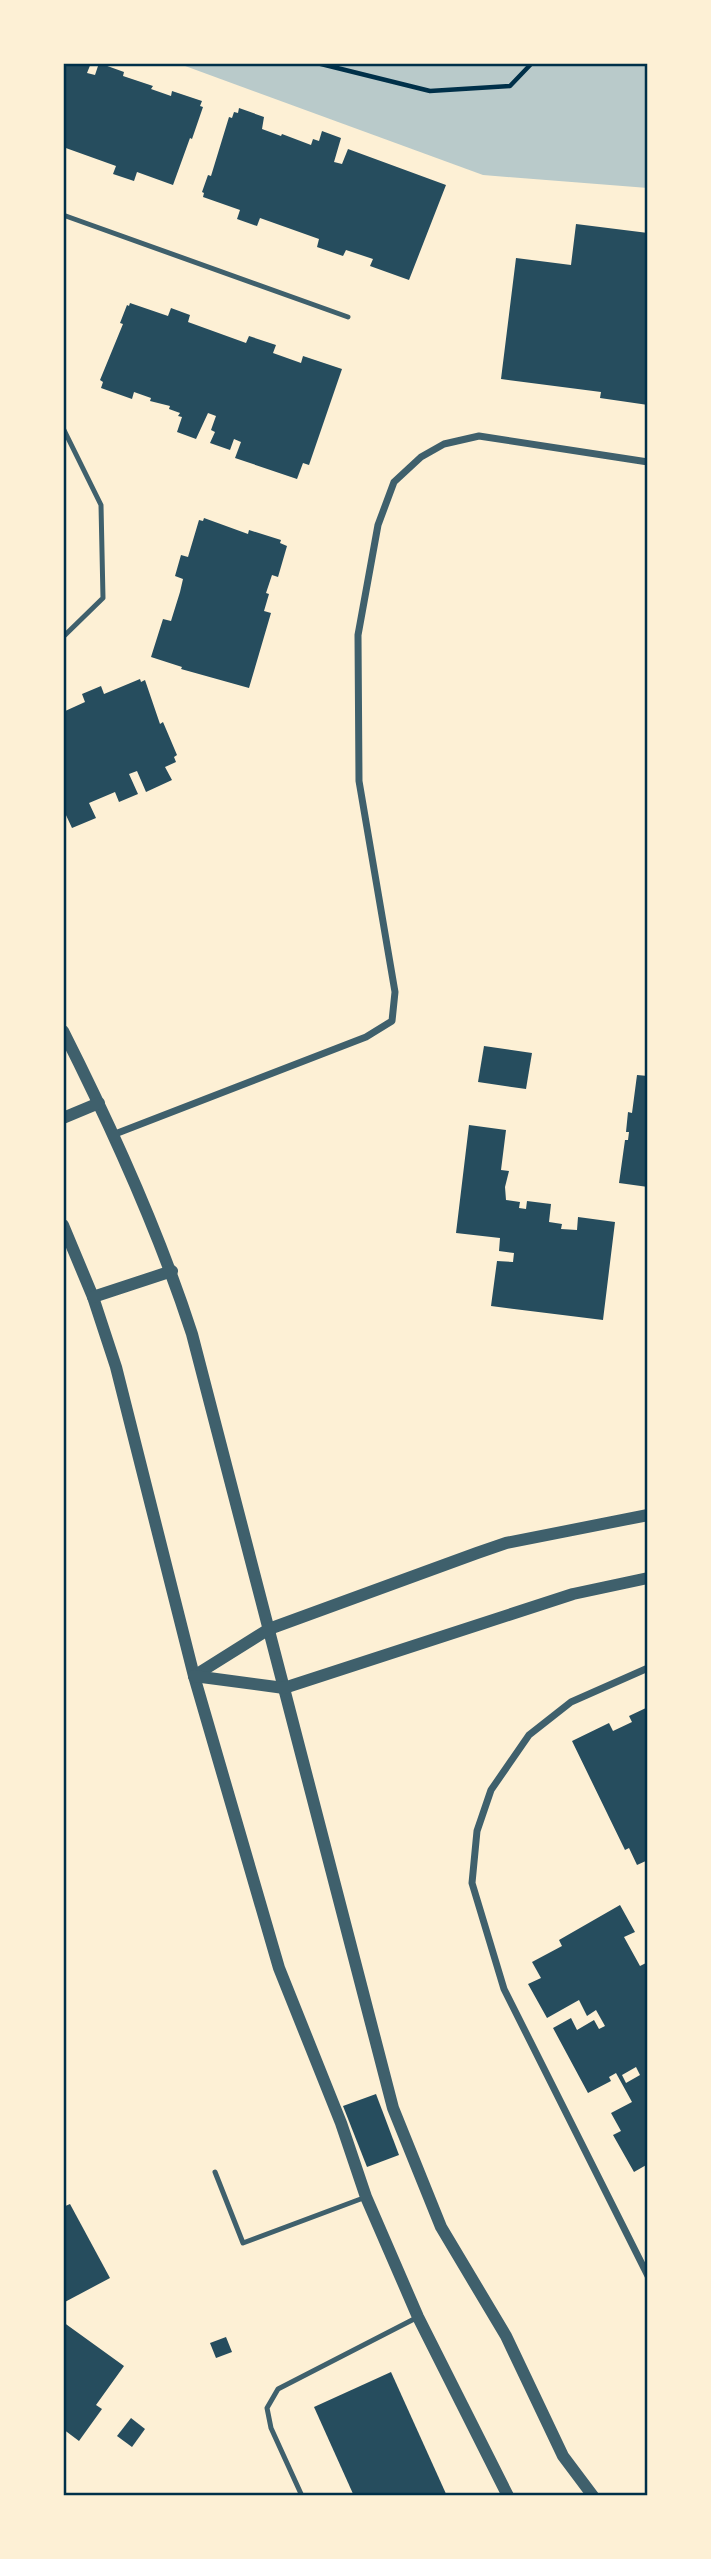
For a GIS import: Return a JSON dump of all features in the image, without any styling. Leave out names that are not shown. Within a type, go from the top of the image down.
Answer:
[{"type":"street","points":[[115,1134],[366,1037],[392,1021],[395,992],[359,781],[358,635],[378,526],[394,482],[421,457],[444,444],[479,436],[648,462]]},
{"type":"street","points":[[63,1031],[115,1134],[172,1271],[192,1334],[394,2108],[441,2227],[506,2336],[563,2456],[593,2496]]},
{"type":"street","points":[[63,1118],[99,1103]]},
{"type":"street","points":[[63,1225],[93,1297],[116,1367],[194,1676],[279,1968],[341,2123],[366,2197],[418,2317],[508,2496]]},
{"type":"street","points":[[93,1297],[172,1271]]},
{"type":"street","points":[[194,1676],[269,1629],[506,1543],[648,1516]]},
{"type":"street","points":[[194,1676],[284,1688],[573,1594],[648,1578]]},
{"type":"street","points":[[648,1668],[571,1702],[529,1735],[491,1790],[477,1831],[472,1883],[504,1989],[648,2276]]},
{"type":"lane","points":[[63,215],[348,317]]},
{"type":"lane","points":[[63,428],[101,505],[103,598],[63,637]]},
{"type":"lane","points":[[215,2172],[243,2243],[366,2197]]},
{"type":"lane","points":[[302,2496],[271,2428],[267,2407],[278,2389],[418,2317]]},
{"type":"path","points":[[317,63],[430,91],[510,86],[532,63]]},
{"type":"shaded area","points":[[177,63],[648,63],[648,188],[483,175]]},
{"type":"building","points":[[63,63],[91,63],[87,73],[95,75],[99,63],[124,72],[123,76],[153,86],[151,89],[171,96],[172,91],[202,101],[200,106],[203,107],[192,139],[190,138],[173,185],[137,172],[134,181],[113,174],[116,166],[63,147]]},
{"type":"building","points":[[239,108],[264,117],[262,129],[311,145],[313,139],[319,141],[322,131],[341,138],[334,162],[342,164],[348,149],[446,185],[409,280],[370,266],[373,259],[346,250],[343,256],[317,247],[319,239],[260,218],[257,226],[237,219],[240,210],[203,197],[202,192],[208,175],[211,176],[229,117],[232,118],[234,112],[238,113]]},
{"type":"building","points":[[576,224],[648,233],[648,405],[600,398],[601,392],[501,379],[516,258],[571,265]]},
{"type":"building","points":[[130,303],[168,316],[171,308],[190,315],[188,322],[246,343],[249,336],[276,345],[273,353],[301,363],[303,356],[342,369],[309,465],[303,463],[297,479],[235,458],[241,442],[234,439],[230,450],[210,443],[215,432],[211,430],[216,416],[208,413],[196,439],[177,432],[182,417],[178,416],[180,413],[169,409],[170,406],[150,401],[151,398],[134,392],[132,399],[101,388],[103,382],[100,380]]},
{"type":"building","points":[[204,518],[248,534],[249,530],[281,540],[280,543],[287,546],[278,577],[272,575],[266,593],[269,594],[264,611],[271,613],[249,688],[181,669],[182,667],[151,657],[163,619],[171,621],[180,592],[183,579],[175,576],[181,555],[188,557],[199,520],[203,521]]},
{"type":"building","points":[[140,679],[141,682],[145,680],[160,724],[163,722],[177,755],[174,757],[176,762],[165,767],[172,780],[146,792],[137,771],[129,774],[138,794],[119,802],[115,792],[89,803],[96,818],[72,828],[65,813],[63,814],[63,712],[85,702],[82,694],[101,686],[104,694]]},
{"type":"building","points":[[484,1046],[532,1053],[526,1089],[478,1082]]},
{"type":"building","points":[[637,1075],[648,1076],[648,1187],[619,1183],[625,1140],[628,1140],[628,1112],[632,1113]]},
{"type":"building","points":[[469,1125],[506,1130],[501,1170],[509,1171],[505,1187],[506,1200],[520,1202],[519,1208],[526,1209],[527,1201],[551,1204],[549,1222],[562,1224],[561,1229],[577,1230],[578,1217],[615,1222],[603,1320],[491,1306],[497,1261],[513,1262],[514,1253],[499,1251],[500,1238],[456,1233]]},
{"type":"building","points":[[648,1707],[648,1860],[637,1865],[629,1848],[625,1850],[572,1741],[609,1723],[613,1731],[632,1722],[629,1716]]},
{"type":"building","points":[[620,1905],[635,1932],[624,1937],[640,1966],[648,1962],[648,2164],[634,2172],[613,2135],[621,2131],[611,2113],[632,2102],[616,2073],[609,2077],[611,2081],[588,2093],[553,2028],[571,2018],[577,2030],[594,2020],[599,2029],[605,2026],[596,2010],[587,2016],[579,2000],[547,2018],[528,1984],[541,1978],[532,1962],[562,1946],[559,1940]],"holes":[[[636,2067],[640,2075],[626,2083],[622,2075]]]},
{"type":"building","points":[[376,2094],[399,2155],[367,2167],[343,2106]]},
{"type":"building","points":[[70,2204],[110,2278],[63,2303],[63,2207]]},
{"type":"building","points":[[63,2322],[124,2366],[96,2405],[102,2409],[79,2441],[63,2429]]},
{"type":"building","points":[[226,2337],[232,2352],[216,2358],[210,2343]]},
{"type":"building","points":[[391,2372],[447,2496],[354,2496],[314,2407]]},
{"type":"building","points":[[131,2418],[145,2429],[132,2447],[117,2436]]}]
